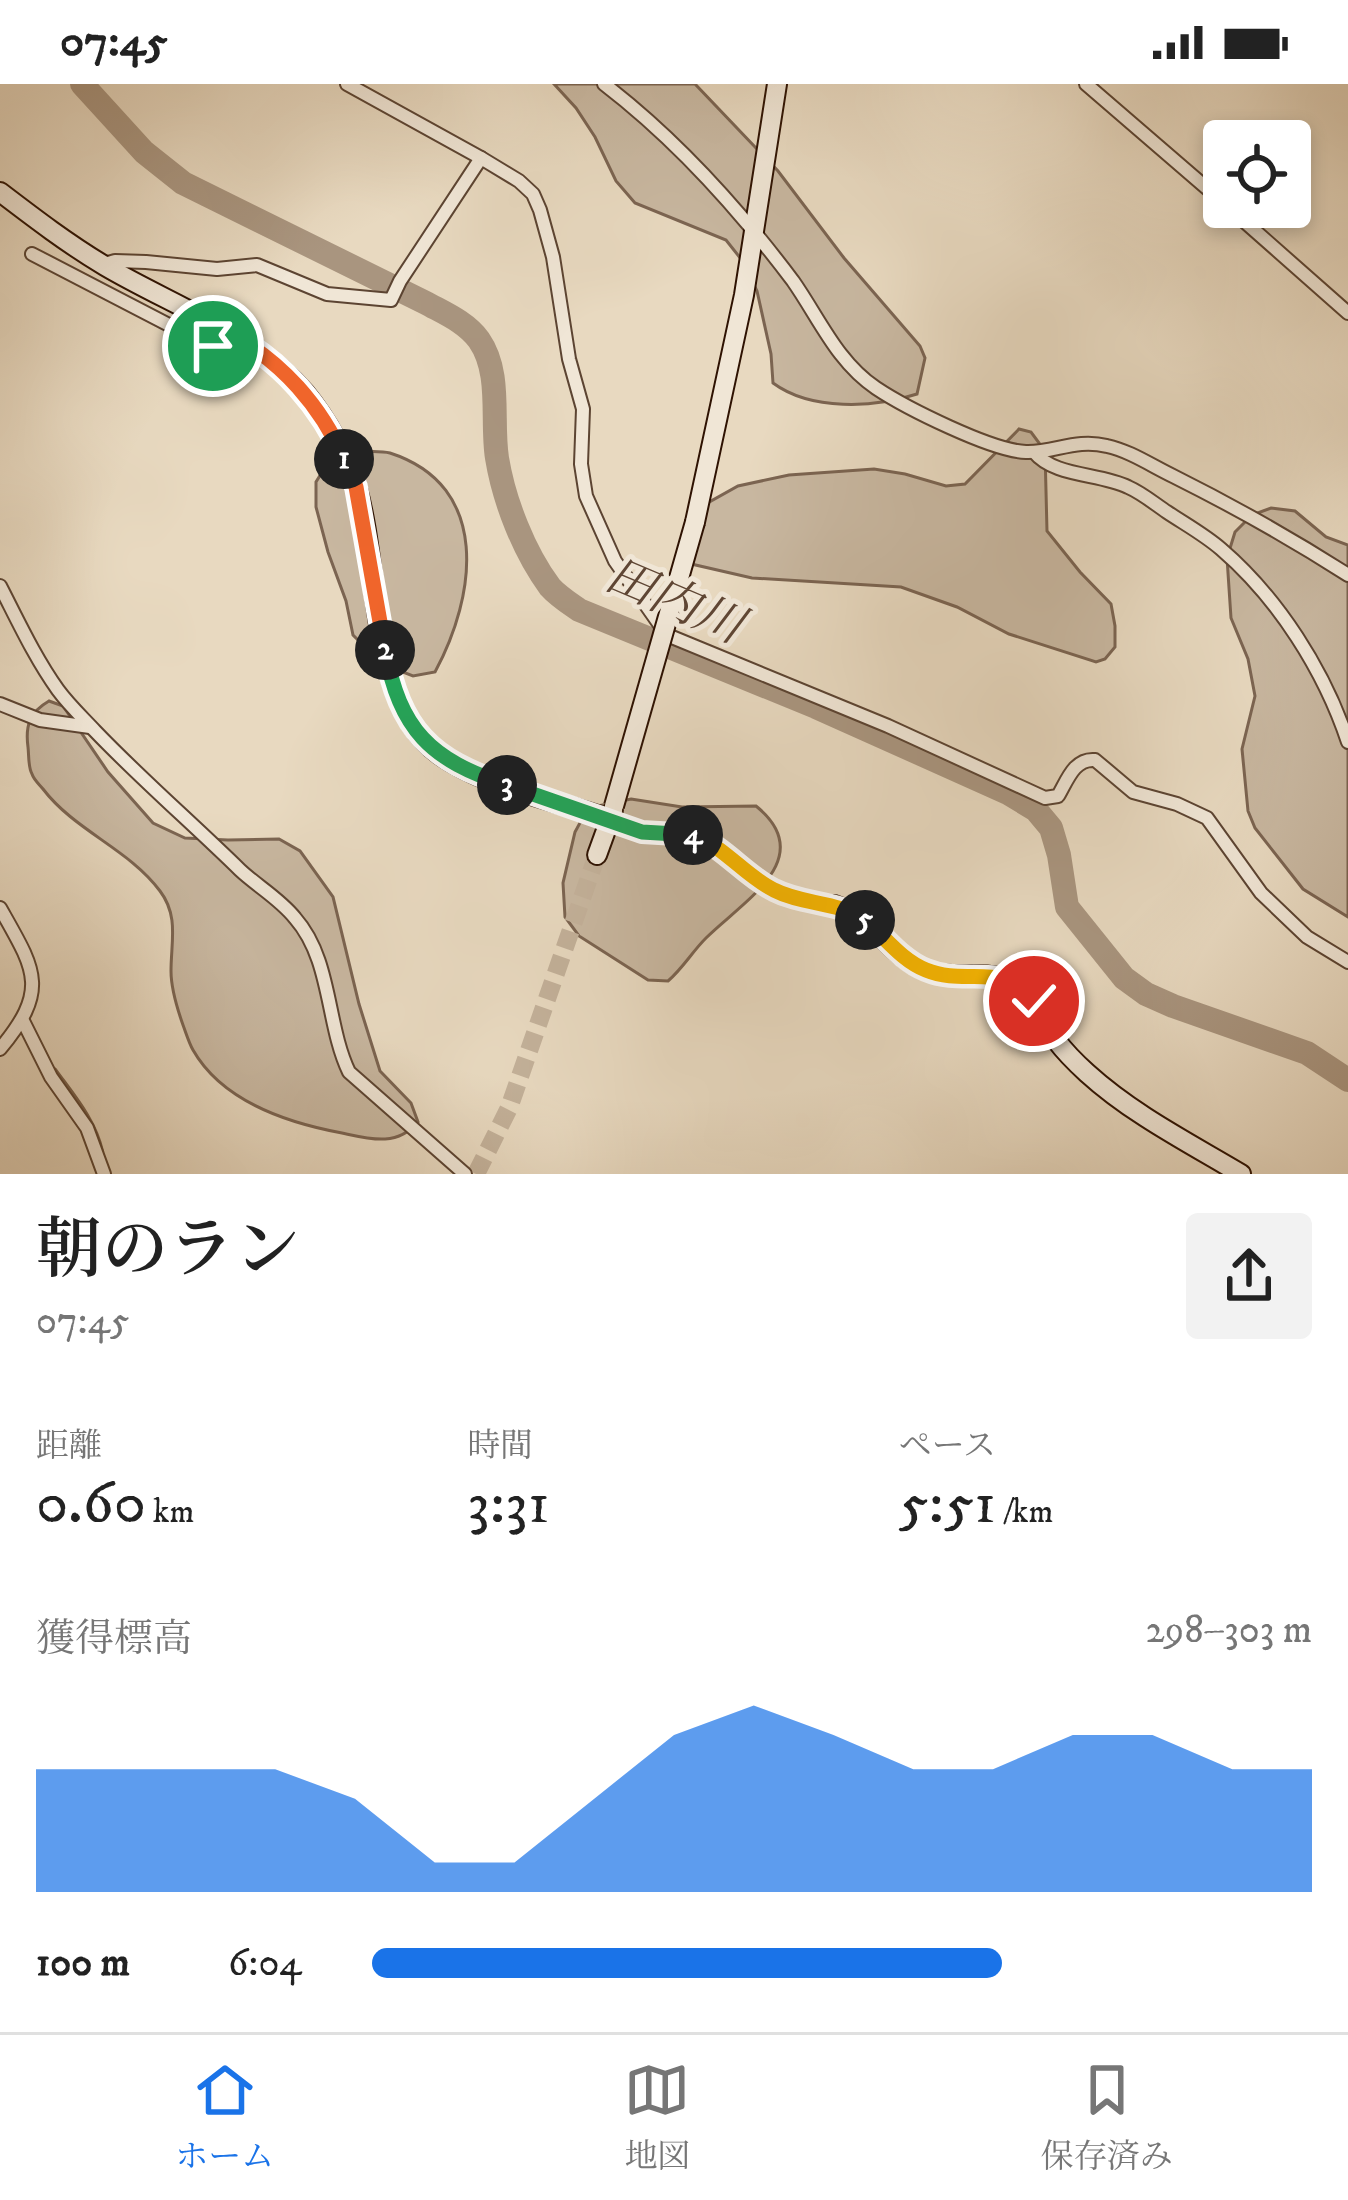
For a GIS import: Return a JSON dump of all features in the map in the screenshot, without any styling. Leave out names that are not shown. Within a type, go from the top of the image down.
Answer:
[{"type":"street","points":[[347,84],[481,158],[533,194],[553,257],[568,359],[583,409],[580,464],[586,496],[615,561],[667,635],[888,726],[1045,798],[1058,796],[1076,765],[1094,760],[1132,792],[1207,818],[1261,893],[1307,937],[1348,962]]},
{"type":"street","points":[[604,84],[697,166],[796,285],[842,357],[874,387],[965,434],[1008,450],[1034,452],[1083,443],[1122,451],[1199,489],[1348,575]]},
{"type":"street","points":[[597,855],[695,522],[755,233],[777,84]]},
{"type":"street","points":[[1086,84],[1203,185]]},
{"type":"street","points":[[103,265],[115,261],[217,269],[257,265],[327,294],[391,300],[481,158]]},
{"type":"street","points":[[0,192],[103,265],[231,334],[273,362],[303,391],[338,444],[356,487],[389,673],[399,705],[437,753],[488,779],[612,813],[642,832],[706,840],[767,887],[791,898],[853,912],[922,969],[941,975],[1008,979],[1024,988],[1067,1053],[1106,1090],[1241,1174]]},
{"type":"street","points":[[1252,228],[1348,313]]},
{"type":"street","points":[[32,254],[196,340],[221,346],[231,334]]},
{"type":"street","points":[[1034,452],[1053,467],[1128,487],[1216,544],[1243,568],[1276,606],[1317,673],[1348,742]]},
{"type":"street","points":[[0,586],[58,691],[116,754],[296,918],[332,1003],[341,1055],[349,1072],[465,1174]]},
{"type":"street","points":[[0,704],[40,720],[92,727]]},
{"type":"street","points":[[0,908],[32,968],[23,1021],[0,1049]]},
{"type":"street","points":[[23,1021],[51,1077],[87,1127],[104,1174]]},
{"type":"shaded area","points":[[554,84],[695,84],[778,171],[920,346],[925,358],[917,394],[843,404],[805,398],[773,383],[757,291],[741,259],[726,240],[635,203],[616,181],[576,108]]},
{"type":"shaded area","points":[[1019,429],[1031,432],[1045,451],[1047,531],[1111,604],[1115,647],[1105,659],[1096,662],[1009,634],[957,607],[901,587],[752,578],[687,563],[695,510],[738,486],[789,475],[874,469],[946,486],[965,484]]},
{"type":"shaded area","points":[[353,452],[390,453],[423,469],[446,490],[460,517],[466,578],[460,610],[435,672],[413,676],[382,664],[353,635],[316,507],[316,482],[329,461]]},
{"type":"shaded area","points":[[1271,508],[1295,511],[1326,537],[1348,545],[1348,917],[1303,889],[1255,828],[1248,811],[1242,749],[1255,696],[1248,659],[1231,618],[1227,558],[1235,532],[1252,515]]},
{"type":"shaded area","points":[[49,701],[63,706],[108,772],[153,823],[185,838],[279,839],[300,851],[333,897],[380,1071],[411,1103],[418,1122],[410,1130],[373,1139],[300,1123],[239,1096],[206,1068],[190,1044],[175,998],[172,920],[166,900],[133,863],[56,804],[31,771],[28,726]]},
{"type":"shaded area","points":[[631,799],[682,807],[756,806],[774,825],[780,844],[778,861],[755,894],[668,981],[648,980],[579,936],[565,917],[563,883],[575,832],[588,808]]},
{"type":"waterway","name":"田内川","points":[[82,84],[144,152],[183,183],[426,303],[474,334],[491,367],[497,458],[510,508],[532,558],[560,596],[579,610],[816,707],[1036,810],[1051,828],[1067,907],[1124,978],[1173,1006],[1307,1053],[1348,1080]]},
{"type":"waterway","points":[[55,1070],[89,1119],[102,1152]]},
{"type":"tunnel","points":[[476,1174],[509,1108],[597,855]]},
{"type":"route","points":[[213,346],[221,346],[231,334],[273,362],[303,391],[338,444],[356,487],[389,673],[399,705],[437,753],[488,779],[642,832],[684,833],[706,840],[767,887],[791,898],[853,912],[922,969],[941,975],[1008,979],[1034,1001]]}]
